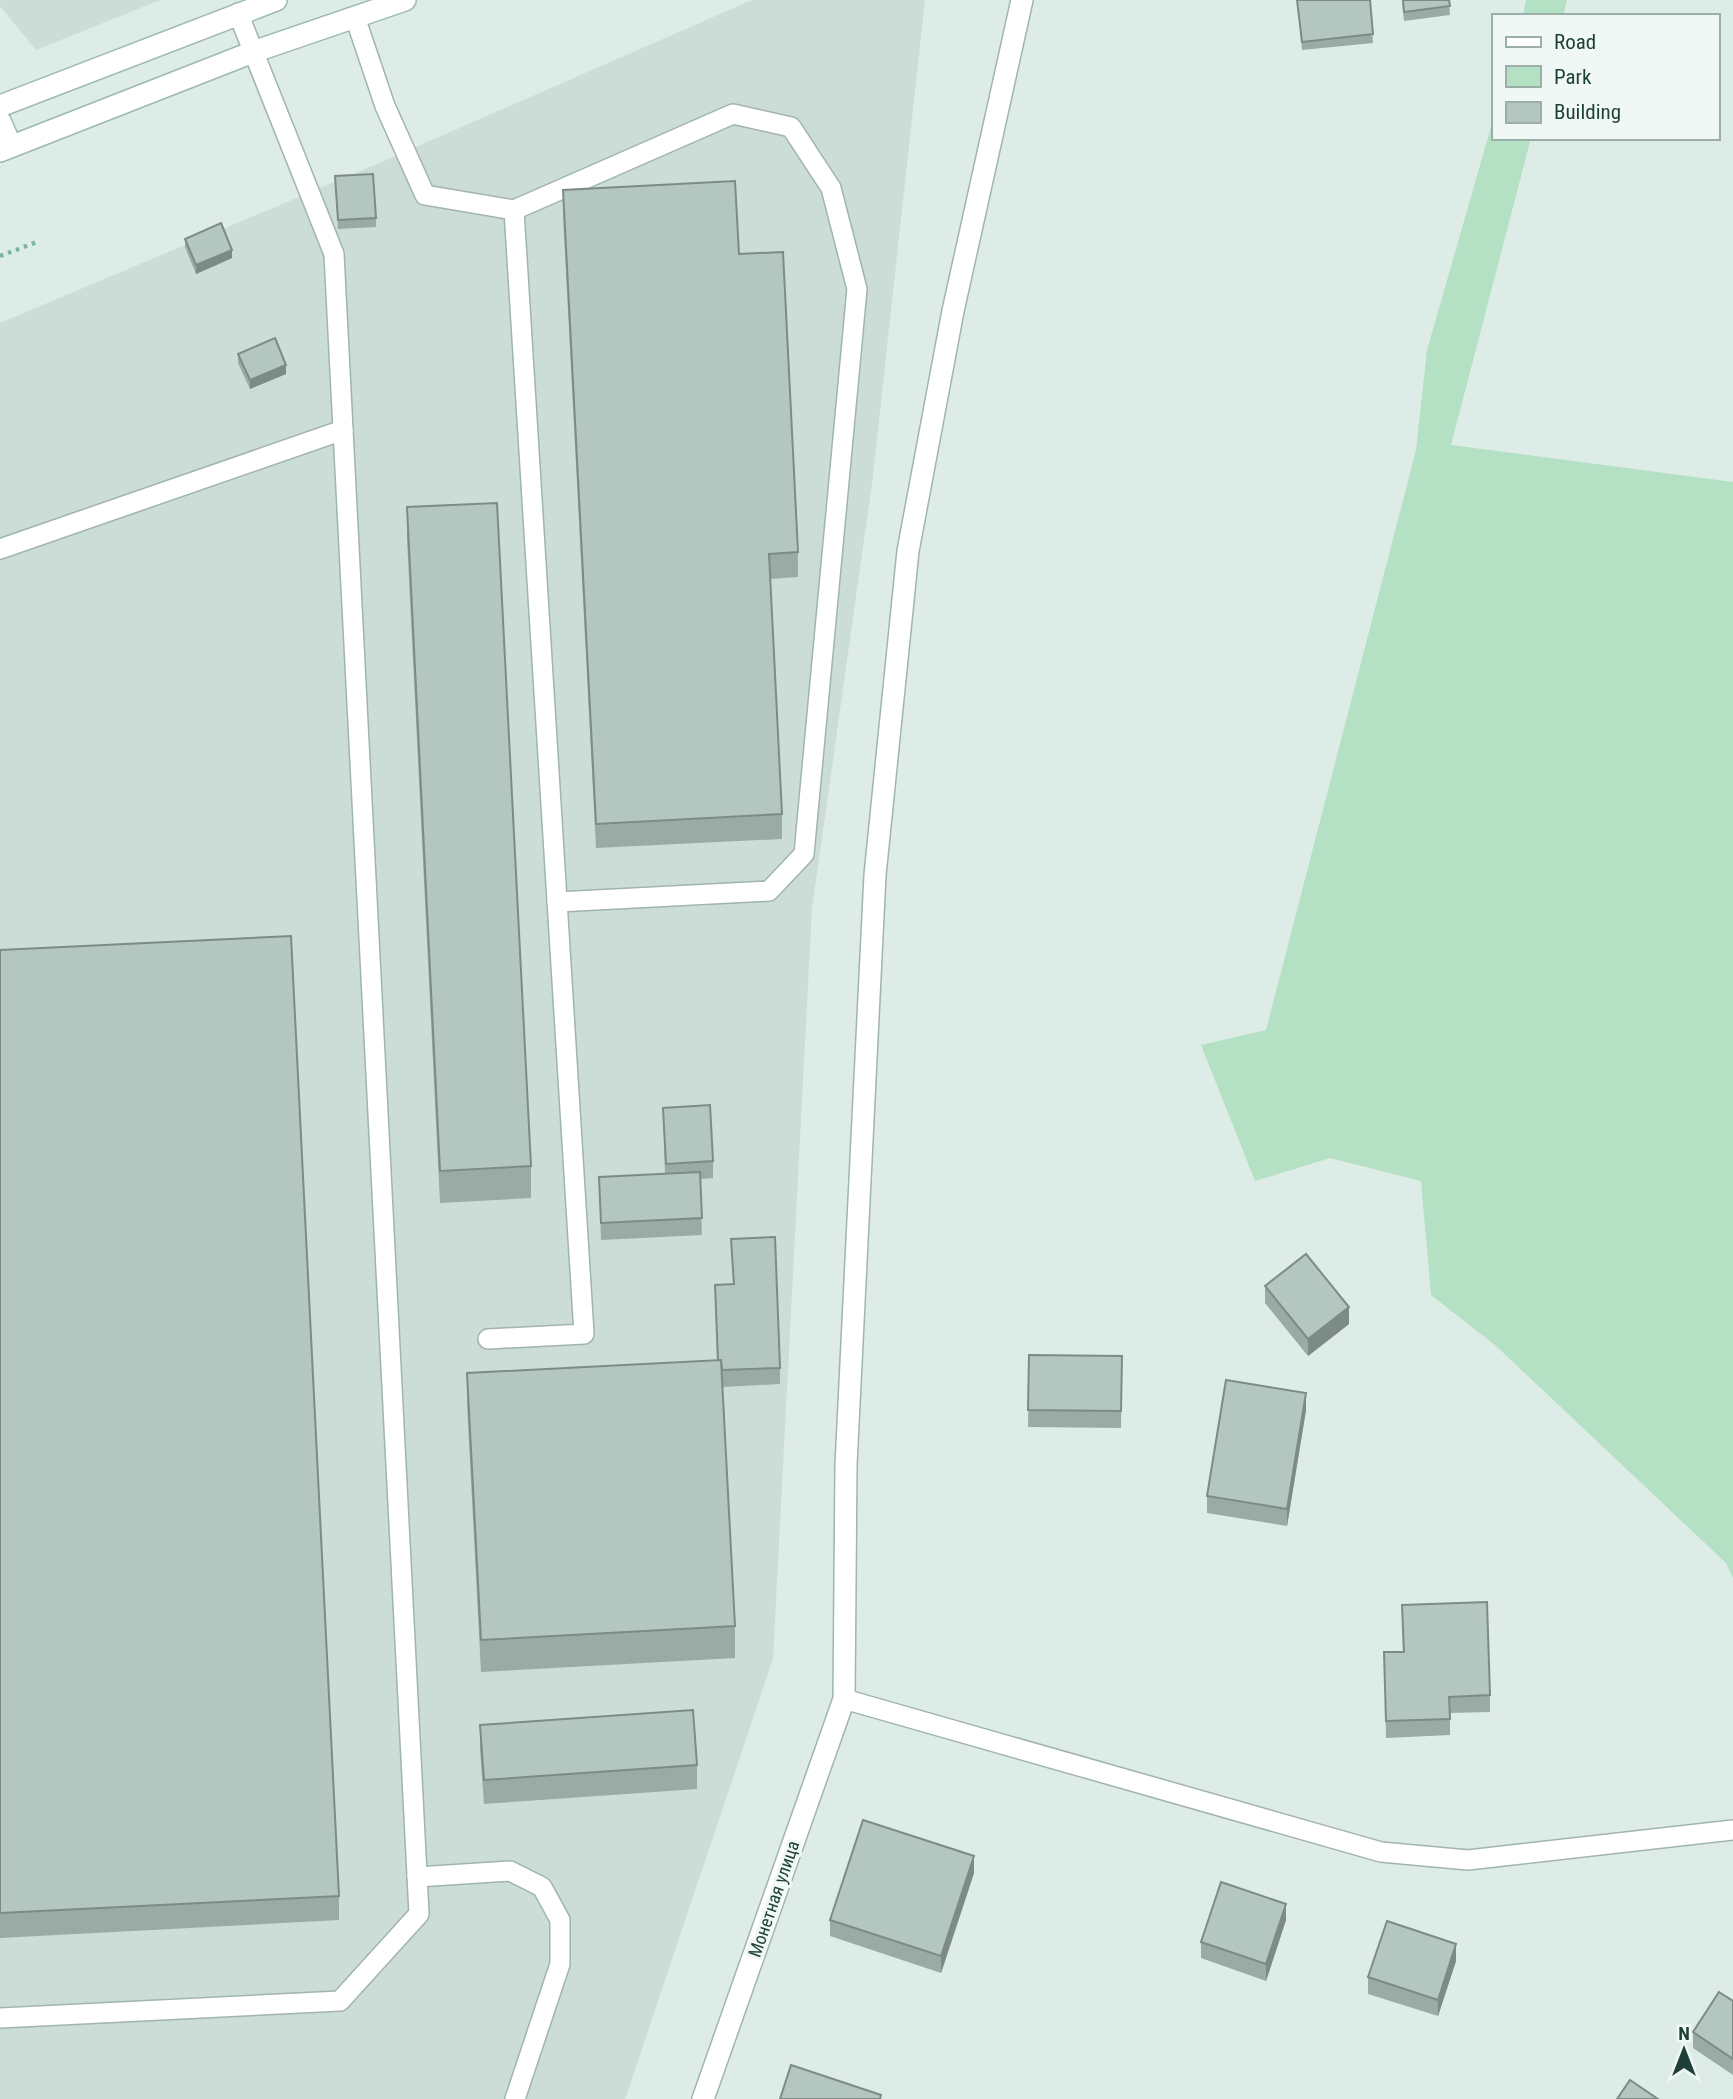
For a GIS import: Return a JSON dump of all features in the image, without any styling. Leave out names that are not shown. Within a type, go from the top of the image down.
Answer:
[{"type":"street","points":[[0,106],[276,0]]},
{"type":"street","points":[[0,121],[5,149],[253,52],[405,0]]},
{"type":"street","name":"Монетная улица","points":[[704,2099],[844,1699],[846,1465],[875,875],[908,551],[953,311],[1021,0]]},
{"type":"lane","points":[[0,2018],[340,2001],[419,1914],[334,254],[238,13]]},
{"type":"lane","points":[[355,17],[385,106],[425,195],[514,210],[733,114],[791,127],[831,188],[857,289],[804,854],[769,891],[557,902]]},
{"type":"lane","points":[[488,1339],[584,1334],[514,210]]},
{"type":"lane","points":[[0,549],[343,430]]},
{"type":"lane","points":[[844,1699],[1381,1852],[1468,1860],[1733,1830]]},
{"type":"lane","points":[[417,1877],[510,1871],[542,1887],[560,1920],[560,1964],[515,2099]]},
{"type":"path","points":[[0,256],[37,242]]},
{"type":"shaded area","points":[[0,0],[160,0],[36,50],[0,6]]},
{"type":"shaded area","points":[[752,0],[925,0],[872,484],[812,908],[773,1659],[625,2099],[0,2099],[0,323],[377,164]]},
{"type":"green space","points":[[1526,0],[1567,0],[1564,14],[1523,14]]},
{"type":"green space","points":[[1492,123],[1492,140],[1530,140],[1451,445],[1733,482],[1733,1578],[1726,1563],[1495,1345],[1431,1295],[1421,1181],[1330,1158],[1255,1181],[1201,1045],[1266,1030],[1416,450],[1427,350]]},
{"type":"building","points":[[1297,0],[1370,0],[1373,34],[1302,42]]},
{"type":"building","points":[[1403,0],[1449,0],[1450,6],[1404,12]]},
{"type":"building","points":[[373,174],[376,218],[338,220],[335,176]]},
{"type":"building","points":[[735,181],[739,254],[783,252],[798,552],[769,554],[782,814],[596,824],[563,190]]},
{"type":"building","points":[[221,223],[232,250],[196,265],[185,239]]},
{"type":"building","points":[[275,338],[286,365],[250,380],[238,354]]},
{"type":"building","points":[[497,503],[531,1166],[440,1171],[407,507]]},
{"type":"building","points":[[291,936],[339,1896],[0,1913],[0,950]]},
{"type":"building","points":[[710,1105],[713,1161],[666,1164],[663,1108]]},
{"type":"building","points":[[700,1172],[702,1218],[601,1223],[599,1177]]},
{"type":"building","points":[[775,1237],[780,1368],[722,1370],[721,1360],[718,1360],[715,1285],[734,1284],[731,1239]]},
{"type":"building","points":[[1306,1254],[1349,1307],[1308,1339],[1265,1286]]},
{"type":"building","points":[[1029,1355],[1122,1356],[1121,1411],[1028,1410]]},
{"type":"building","points":[[721,1360],[735,1626],[481,1640],[467,1373]]},
{"type":"building","points":[[1226,1380],[1306,1393],[1287,1509],[1207,1496]]},
{"type":"building","points":[[1487,1602],[1490,1695],[1449,1697],[1450,1719],[1386,1721],[1384,1652],[1404,1652],[1402,1605]]},
{"type":"building","points":[[693,1710],[697,1765],[484,1780],[480,1725]]},
{"type":"building","points":[[863,1820],[974,1856],[941,1956],[830,1920]]},
{"type":"building","points":[[1221,1882],[1286,1904],[1266,1964],[1201,1942]]},
{"type":"building","points":[[1387,1921],[1456,1944],[1438,2000],[1368,1977]]},
{"type":"building","points":[[1719,1992],[1733,2001],[1733,2059],[1693,2032]]},
{"type":"building","points":[[791,2065],[881,2095],[880,2099],[780,2099]]},
{"type":"building","points":[[1630,2080],[1658,2099],[1617,2099]]}]
